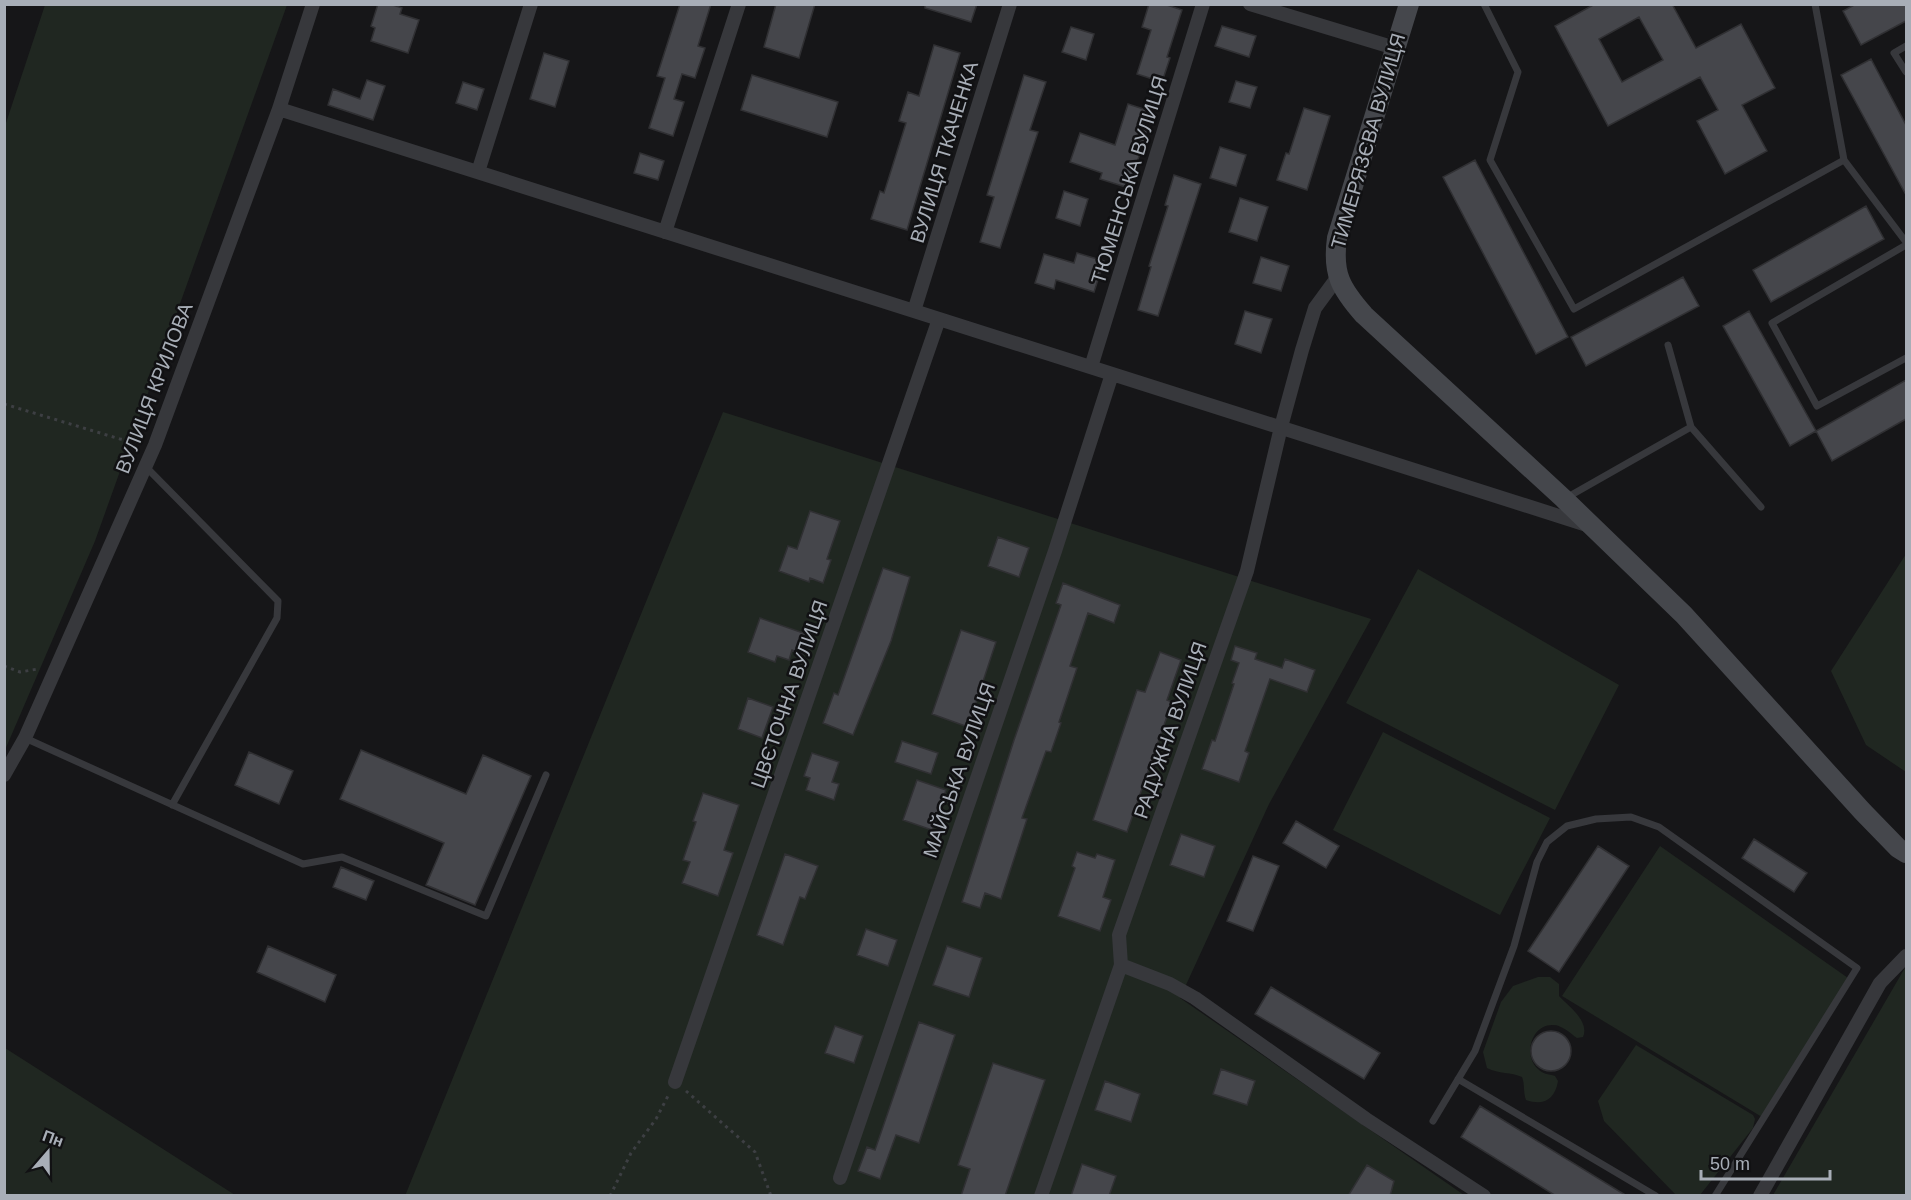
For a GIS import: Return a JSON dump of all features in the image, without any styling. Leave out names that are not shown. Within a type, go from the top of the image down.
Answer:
[{"type":"street","name":"ВУЛИЦЯ КРИЛОВА","points":[[4,775],[25,738],[155,445],[279,109],[313,4]]},
{"type":"street","points":[[478,172],[531,4]]},
{"type":"street","points":[[665,231],[739,4]]},
{"type":"street","name":"ВУЛИЦЯ ТКАЧЕНКА","points":[[914,311],[1010,4]]},
{"type":"street","name":"ТЮМЕНСЬКА ВУЛИЦЯ","points":[[1091,367],[1203,4]]},
{"type":"street","points":[[1250,4],[1395,48]]},
{"type":"street","name":"ТИМЕРЯЗЄВА ВУЛИЦЯ","points":[[1337,278],[1334,257],[1337,238],[1409,4]]},
{"type":"street","points":[[279,109],[1592,526]]},
{"type":"street","points":[[1337,278],[1349,298],[1364,315],[1564,499],[1684,615],[1863,812],[1898,848],[1906,853]]},
{"type":"street","name":"РАДУЖНА ВУЛИЦЯ","points":[[1041,1196],[1121,965],[1119,934],[1246,571],[1281,427],[1315,308],[1337,278]]},
{"type":"street","name":"ЦВЄТОЧНА ВУЛИЦЯ","points":[[675,1082],[939,319]]},
{"type":"street","name":"МАЙСЬКА ВУЛИЦЯ","points":[[840,1178],[1055,551],[1112,374]]},
{"type":"street","points":[[1760,1196],[1880,983],[1906,956]]},
{"type":"street","points":[[1121,965],[1170,984],[1195,998],[1366,1119],[1484,1196]]},
{"type":"lane","points":[[1484,4],[1518,72],[1490,160],[1574,309],[1844,160]]},
{"type":"lane","points":[[1815,4],[1844,160],[1906,244],[1772,323],[1817,406],[1906,358]]},
{"type":"lane","points":[[1906,46],[1894,53],[1906,72]]},
{"type":"lane","points":[[1668,345],[1691,427],[1761,507]]},
{"type":"lane","points":[[1564,499],[1691,427]]},
{"type":"lane","points":[[146,466],[278,601],[277,618],[172,805]]},
{"type":"lane","points":[[25,738],[303,864],[342,857],[486,916],[546,775]]},
{"type":"lane","points":[[1433,1121],[1475,1051],[1514,946],[1537,862],[1547,842],[1567,826],[1596,819],[1631,817],[1659,827],[1857,968],[1715,1196]]},
{"type":"lane","points":[[1458,1079],[1656,1196]]},
{"type":"path","points":[[4,404],[120,439],[155,445]]},
{"type":"path","points":[[4,666],[20,672],[57,666]]},
{"type":"path","points":[[610,1196],[630,1153],[656,1119],[675,1082],[755,1152],[771,1196]]},
{"type":"shaded area","points":[[45,5],[287,5],[95,541],[5,750],[5,126]]},
{"type":"shaded area","points":[[723,412],[1371,619],[1269,804],[1180,998],[1464,1195],[405,1196]]},
{"type":"shaded area","points":[[1906,554],[1906,772],[1866,745],[1831,671]]},
{"type":"shaded area","points":[[1418,569],[1619,685],[1555,810],[1346,703]]},
{"type":"shaded area","points":[[1383,732],[1550,818],[1500,915],[1333,830]]},
{"type":"shaded area","points":[[1660,846],[1848,978],[1762,1117],[1562,996]]},
{"type":"shaded area","points":[[1906,966],[1906,1195],[1773,1195]]},
{"type":"shaded area","points":[[1538,977],[1550,977],[1559,984],[1559,996],[1577,1014],[1584,1031],[1583,1037],[1577,1038],[1562,1027],[1552,1025],[1545,1026],[1534,1035],[1530,1049],[1533,1063],[1542,1072],[1555,1076],[1558,1081],[1551,1097],[1543,1102],[1532,1102],[1526,1100],[1522,1077],[1487,1068],[1483,1052],[1501,1002],[1513,986]]},
{"type":"shaded area","points":[[1636,1045],[1753,1115],[1755,1119],[1753,1128],[1700,1195],[1676,1195],[1604,1121],[1598,1101]]},
{"type":"shaded area","points":[[5,1048],[235,1195],[5,1195]]},
{"type":"building","points":[[378,4],[390,4],[402,8],[400,14],[419,20],[408,53],[371,41],[375,28],[371,26]]},
{"type":"building","points":[[680,4],[711,4],[698,46],[705,48],[695,78],[682,74],[674,99],[684,102],[673,136],[649,128],[665,78],[657,76]]},
{"type":"building","points":[[776,4],[815,4],[799,58],[764,47]]},
{"type":"building","points":[[925,4],[977,4],[971,22],[925,8]]},
{"type":"building","points":[[1149,4],[1164,4],[1182,10],[1167,57],[1170,58],[1162,82],[1137,74],[1151,30],[1142,27]]},
{"type":"building","points":[[1595,4],[1672,4],[1696,48],[1741,24],[1775,88],[1742,105],[1767,151],[1725,174],[1697,121],[1718,110],[1700,77],[1608,126],[1555,26]],"holes":[[[1639,17],[1663,60],[1622,82],[1599,39]]]},
{"type":"building","points":[[1856,4],[1906,4],[1906,21],[1861,45],[1843,11]]},
{"type":"building","points":[[1222,26],[1256,36],[1249,57],[1215,46]]},
{"type":"building","points":[[1071,27],[1094,34],[1086,60],[1062,52]]},
{"type":"building","points":[[934,45],[960,53],[907,230],[871,219],[880,191],[884,193],[906,123],[899,121],[908,92],[919,96]]},
{"type":"building","points":[[544,53],[569,61],[555,107],[530,99]]},
{"type":"building","points":[[1871,59],[1906,125],[1906,195],[1841,75]]},
{"type":"building","points":[[752,75],[838,102],[827,137],[741,110]]},
{"type":"building","points":[[1024,75],[1046,82],[1030,130],[1038,132],[1000,248],[980,242],[994,197],[987,195]]},
{"type":"building","points":[[367,80],[385,86],[373,120],[328,105],[333,89],[360,99]]},
{"type":"building","points":[[1236,81],[1257,87],[1250,108],[1229,102]]},
{"type":"building","points":[[463,82],[484,89],[477,110],[456,103]]},
{"type":"building","points":[[1128,104],[1153,112],[1129,188],[1100,179],[1102,173],[1070,162],[1080,133],[1115,145]]},
{"type":"building","points":[[1304,108],[1330,116],[1307,190],[1277,180],[1286,153],[1289,154]]},
{"type":"building","points":[[1220,147],[1246,155],[1236,186],[1210,178]]},
{"type":"building","points":[[640,153],[664,161],[658,180],[634,173]]},
{"type":"building","points":[[1475,160],[1568,337],[1536,354],[1443,177]]},
{"type":"building","points":[[1174,175],[1201,184],[1158,316],[1138,310],[1168,206],[1165,205]]},
{"type":"building","points":[[1064,191],[1088,199],[1080,226],[1056,218]]},
{"type":"building","points":[[1240,198],[1268,207],[1257,241],[1229,232]]},
{"type":"building","points":[[1866,206],[1884,239],[1771,302],[1753,270]]},
{"type":"building","points":[[1077,253],[1104,261],[1094,292],[1056,280],[1054,289],[1035,283],[1044,254],[1074,263]]},
{"type":"building","points":[[1261,257],[1289,266],[1281,291],[1253,283]]},
{"type":"building","points":[[1683,277],[1699,306],[1586,366],[1571,337]]},
{"type":"building","points":[[1245,311],[1272,319],[1261,353],[1235,344]]},
{"type":"building","points":[[1749,311],[1816,431],[1790,446],[1723,326]]},
{"type":"building","points":[[1906,380],[1906,419],[1832,461],[1816,431]]},
{"type":"building","points":[[810,511],[840,521],[827,559],[831,560],[823,583],[810,578],[809,582],[779,571],[788,546],[797,549]]},
{"type":"building","points":[[998,537],[1029,548],[1019,577],[988,566]]},
{"type":"building","points":[[883,568],[910,577],[891,641],[853,735],[823,723],[834,693],[838,695]]},
{"type":"building","points":[[1063,583],[1120,605],[1114,623],[1088,613],[1070,666],[1077,668],[1059,722],[1061,723],[1051,752],[1046,751],[1022,818],[1027,819],[1001,899],[985,893],[980,908],[962,902],[1014,740],[1061,605],[1056,603]]},
{"type":"building","points":[[760,618],[809,635],[803,654],[792,650],[789,660],[777,656],[775,662],[748,652]]},
{"type":"building","points":[[961,630],[996,642],[968,727],[932,714]]},
{"type":"building","points":[[1235,646],[1257,653],[1255,659],[1282,668],[1285,659],[1315,670],[1307,692],[1270,679],[1245,751],[1249,753],[1239,782],[1202,769],[1212,740],[1215,741],[1234,684],[1232,683],[1239,663],[1231,660]]},
{"type":"building","points":[[1160,652],[1181,660],[1167,700],[1172,702],[1127,832],[1093,820],[1137,690],[1145,692]]},
{"type":"building","points":[[748,698],[773,707],[762,738],[738,729]]},
{"type":"building","points":[[902,741],[938,753],[931,774],[895,762]]},
{"type":"building","points":[[361,750],[466,794],[483,755],[531,776],[475,905],[426,885],[444,843],[340,799]]},
{"type":"building","points":[[249,752],[293,771],[279,804],[235,785]]},
{"type":"building","points":[[812,753],[839,762],[832,782],[839,784],[834,800],[806,790],[810,778],[804,776]]},
{"type":"building","points":[[917,780],[946,790],[932,830],[903,820]]},
{"type":"building","points":[[703,793],[739,805],[724,850],[733,853],[718,896],[682,883],[690,862],[683,860]]},
{"type":"building","points":[[1296,821],[1339,846],[1326,868],[1283,843]]},
{"type":"building","points":[[1181,834],[1215,846],[1204,877],[1170,865]]},
{"type":"building","points":[[1754,839],[1807,873],[1794,892],[1742,858]]},
{"type":"building","points":[[1598,846],[1629,866],[1559,972],[1528,951]]},
{"type":"building","points":[[1077,852],[1095,858],[1097,854],[1115,860],[1103,897],[1111,900],[1100,931],[1058,916],[1075,868],[1072,866]]},
{"type":"building","points":[[785,854],[818,866],[805,899],[800,897],[783,945],[757,935]]},
{"type":"building","points":[[1253,856],[1279,866],[1253,931],[1227,921]]},
{"type":"building","points":[[341,867],[374,881],[366,900],[333,887]]},
{"type":"building","points":[[866,929],[897,940],[888,966],[857,955]]},
{"type":"building","points":[[268,946],[336,975],[325,1002],[257,972]]},
{"type":"building","points":[[947,946],[982,958],[969,997],[933,985]]},
{"type":"building","points":[[1271,987],[1380,1053],[1364,1079],[1255,1014]]},
{"type":"building","points":[[919,1022],[955,1035],[919,1143],[896,1135],[880,1179],[858,1171],[867,1147],[875,1150]]},
{"type":"building","points":[[835,1026],[863,1036],[854,1063],[825,1053]]},
{"type":"building","points":[[1551,1031],[1565,1037],[1571,1051],[1565,1065],[1551,1071],[1537,1065],[1531,1051],[1537,1037]]},
{"type":"building","points":[[993,1063],[1045,1080],[1005,1196],[961,1196],[970,1169],[958,1165]]},
{"type":"building","points":[[1221,1069],[1255,1081],[1247,1105],[1213,1094]]},
{"type":"building","points":[[1105,1081],[1140,1094],[1131,1122],[1095,1110]]},
{"type":"building","points":[[1480,1106],[1627,1196],[1556,1196],[1461,1137]]},
{"type":"building","points":[[1082,1164],[1116,1176],[1109,1196],[1071,1196]]},
{"type":"building","points":[[1367,1165],[1394,1181],[1390,1196],[1348,1196]]}]
